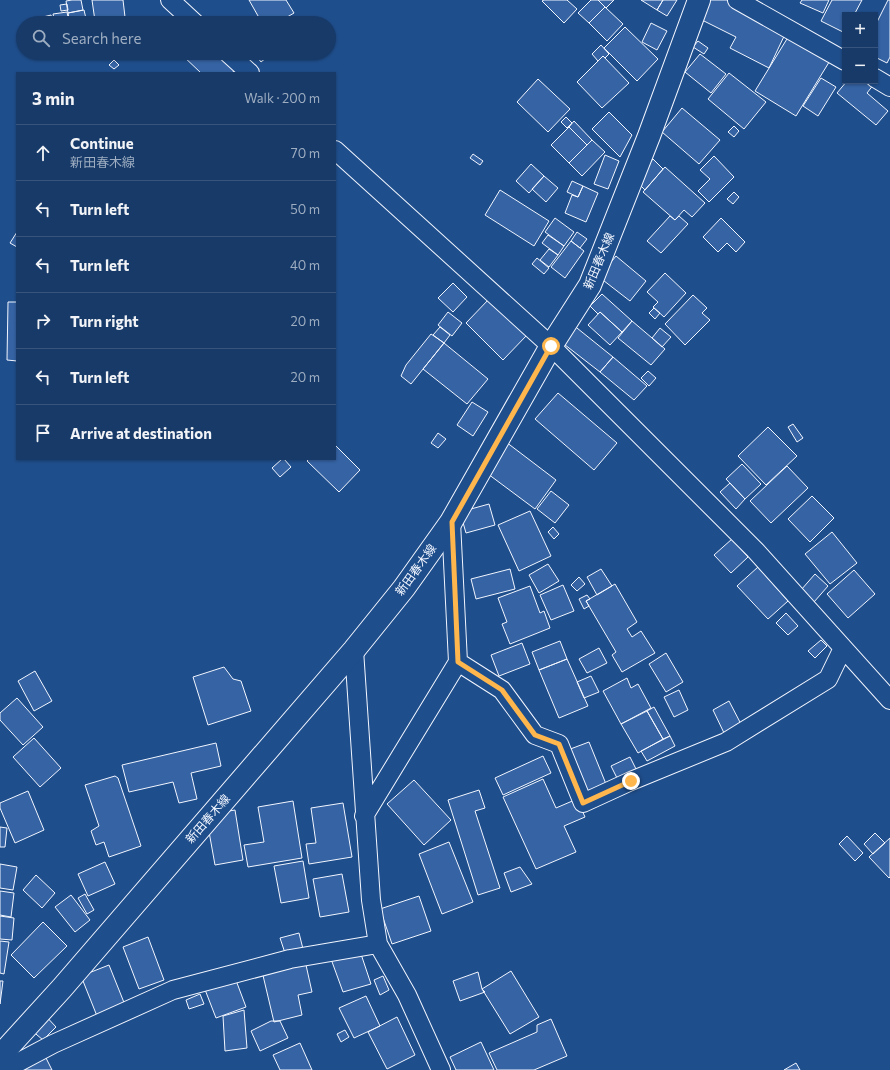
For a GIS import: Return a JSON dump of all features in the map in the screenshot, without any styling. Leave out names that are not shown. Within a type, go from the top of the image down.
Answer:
[{"type":"main road","name":"新田春木線","points":[[0,1056],[67,982],[354,650],[404,588],[452,522],[551,346],[590,286],[649,136],[699,0]]},
{"type":"street","points":[[170,0],[187,16]]},
{"type":"street","points":[[737,0],[842,59]]},
{"type":"street","points":[[236,60],[249,72]]},
{"type":"street","points":[[878,80],[890,87]]},
{"type":"street","points":[[336,151],[551,346],[755,550],[890,700]]},
{"type":"street","points":[[364,816],[458,662],[452,522]]},
{"type":"street","points":[[458,662],[502,690],[535,735],[559,744],[583,803],[631,781],[726,742],[828,679],[843,648]]},
{"type":"street","points":[[354,650],[364,816],[371,900],[378,944],[407,995],[441,1070]]},
{"type":"street","points":[[4,1070],[53,1044],[173,990],[290,960],[378,944]]},
{"type":"building","points":[[81,0],[83,10],[68,13],[66,1]]},
{"type":"building","points":[[92,0],[123,0],[125,16],[94,16]]},
{"type":"building","points":[[249,0],[286,0],[294,13],[289,16],[258,16]]},
{"type":"building","points":[[567,0],[577,9],[564,23],[542,1]]},
{"type":"building","points":[[591,0],[598,0],[605,7],[589,23],[578,13]]},
{"type":"building","points":[[598,0],[614,0],[606,8]]},
{"type":"building","points":[[641,0],[663,0],[657,10]]},
{"type":"building","points":[[663,0],[677,0],[667,16],[657,10]]},
{"type":"building","points":[[705,0],[727,0],[787,30],[769,68],[730,48],[736,37],[696,17]]},
{"type":"building","points":[[802,0],[829,0],[823,13],[800,3]]},
{"type":"building","points":[[832,0],[862,0],[856,12],[842,12],[842,32],[821,21]]},
{"type":"building","points":[[888,0],[890,0],[890,57],[887,63],[878,58],[878,20]]},
{"type":"building","points":[[67,4],[68,10],[61,11],[60,5]]},
{"type":"building","points":[[605,7],[623,24],[607,41],[589,23]]},
{"type":"building","points":[[84,10],[85,16],[69,16],[68,13]]},
{"type":"building","points":[[67,12],[68,16],[53,16],[53,14]]},
{"type":"building","points":[[651,23],[667,31],[657,50],[642,42]]},
{"type":"building","points":[[625,27],[658,59],[637,81],[604,48]]},
{"type":"building","points":[[790,34],[831,59],[796,116],[755,91]]},
{"type":"building","points":[[698,41],[708,48],[704,54],[693,47]]},
{"type":"building","points":[[601,45],[609,54],[605,58],[603,56],[598,61],[592,54]]},
{"type":"building","points":[[700,54],[726,74],[711,93],[685,72]]},
{"type":"building","points":[[603,56],[629,83],[602,108],[577,82]]},
{"type":"building","points":[[114,60],[119,65],[114,69],[109,65]]},
{"type":"building","points":[[187,60],[234,60],[239,65],[233,72],[200,72]]},
{"type":"building","points":[[729,73],[766,102],[744,129],[708,99]]},
{"type":"building","points":[[821,78],[836,87],[818,116],[803,106]]},
{"type":"building","points":[[538,79],[570,109],[548,132],[517,102]]},
{"type":"building","points":[[844,84],[874,84],[867,93],[888,111],[876,125],[837,93]]},
{"type":"building","points":[[682,108],[720,140],[699,164],[662,132]]},
{"type":"building","points":[[609,112],[632,135],[620,157],[592,129]]},
{"type":"building","points":[[566,117],[572,123],[567,128],[561,122]]},
{"type":"building","points":[[574,121],[592,140],[587,145],[569,127]]},
{"type":"building","points":[[734,126],[739,131],[734,137],[728,132]]},
{"type":"building","points":[[569,127],[587,145],[569,163],[551,145]]},
{"type":"building","points":[[592,140],[605,152],[582,176],[569,163]]},
{"type":"building","points":[[473,154],[483,161],[480,165],[470,158]]},
{"type":"building","points":[[605,155],[619,161],[608,189],[594,184]]},
{"type":"building","points":[[714,156],[734,177],[709,202],[698,191],[710,179],[700,170]]},
{"type":"building","points":[[653,159],[663,169],[645,190],[635,180]]},
{"type":"building","points":[[531,164],[544,176],[529,193],[516,181]]},
{"type":"building","points":[[665,167],[705,203],[692,217],[684,210],[675,220],[643,192]]},
{"type":"building","points":[[544,176],[558,188],[546,202],[532,189]]},
{"type":"building","points":[[572,181],[583,186],[578,197],[567,192]]},
{"type":"building","points":[[583,186],[598,193],[586,222],[565,213],[572,195],[578,197]]},
{"type":"building","points":[[500,190],[549,221],[534,246],[485,215]]},
{"type":"building","points":[[734,192],[739,197],[733,204],[727,199]]},
{"type":"building","points":[[670,216],[675,220],[679,216],[688,224],[661,253],[647,241]]},
{"type":"building","points":[[555,218],[574,232],[564,246],[545,232]]},
{"type":"building","points":[[721,218],[745,242],[736,252],[727,243],[718,252],[703,237]]},
{"type":"building","points":[[577,232],[587,239],[580,248],[571,241]]},
{"type":"building","points":[[16,234],[16,246],[10,243]]},
{"type":"building","points":[[548,235],[564,246],[558,255],[542,243]]},
{"type":"building","points":[[571,241],[584,251],[565,278],[551,267]]},
{"type":"building","points":[[549,249],[558,255],[549,267],[540,260]]},
{"type":"building","points":[[616,256],[646,281],[630,301],[599,277]]},
{"type":"building","points":[[537,258],[549,268],[544,274],[532,264]]},
{"type":"building","points":[[665,273],[686,293],[664,317],[653,307],[658,302],[647,292]]},
{"type":"building","points":[[453,283],[467,297],[453,312],[438,298]]},
{"type":"building","points":[[602,294],[632,321],[622,332],[600,312],[598,314],[590,306]]},
{"type":"building","points":[[693,295],[707,308],[702,313],[710,320],[685,345],[665,324]]},
{"type":"building","points":[[490,298],[527,335],[503,360],[466,323]]},
{"type":"building","points":[[8,302],[16,302],[16,361],[7,360]]},
{"type":"building","points":[[654,308],[660,313],[655,319],[649,313]]},
{"type":"building","points":[[448,312],[462,323],[452,336],[438,325]]},
{"type":"building","points":[[600,312],[622,332],[610,345],[588,325]]},
{"type":"building","points":[[632,321],[665,349],[651,365],[618,338]]},
{"type":"building","points":[[572,324],[613,357],[600,372],[560,341]]},
{"type":"building","points":[[440,327],[450,335],[444,343],[433,335]]},
{"type":"building","points":[[660,328],[671,337],[662,347],[652,338]]},
{"type":"building","points":[[431,334],[444,343],[411,384],[401,376],[406,365]]},
{"type":"building","points":[[444,343],[488,379],[467,404],[423,369]]},
{"type":"building","points":[[613,357],[647,386],[634,400],[600,372]]},
{"type":"building","points":[[648,371],[656,378],[649,386],[641,378]]},
{"type":"building","points":[[558,393],[617,443],[594,470],[535,419]]},
{"type":"building","points":[[472,402],[488,412],[473,436],[457,425]]},
{"type":"building","points":[[793,424],[803,438],[797,442],[788,427]]},
{"type":"building","points":[[768,427],[797,456],[766,485],[738,456]]},
{"type":"building","points":[[438,433],[446,439],[438,448],[431,443]]},
{"type":"building","points":[[506,442],[556,480],[535,509],[484,471]]},
{"type":"building","points":[[336,446],[360,470],[339,492],[307,461],[336,460]]},
{"type":"building","points":[[281,460],[285,460],[291,467],[280,477],[272,468]]},
{"type":"building","points":[[742,464],[761,484],[745,499],[726,479]]},
{"type":"building","points":[[787,466],[808,488],[771,523],[750,501]]},
{"type":"building","points":[[730,483],[745,499],[736,509],[720,492]]},
{"type":"building","points":[[551,491],[569,505],[555,523],[537,509]]},
{"type":"building","points":[[812,496],[834,518],[810,542],[788,519]]},
{"type":"building","points":[[489,504],[495,525],[466,533],[460,512]]},
{"type":"building","points":[[530,511],[551,556],[519,571],[498,525]]},
{"type":"building","points":[[553,527],[559,534],[554,539],[548,532]]},
{"type":"building","points":[[832,532],[857,563],[830,584],[805,554]]},
{"type":"building","points":[[732,539],[748,557],[731,573],[714,555]]},
{"type":"building","points":[[548,564],[559,581],[539,593],[529,575]]},
{"type":"building","points":[[758,567],[788,601],[768,619],[737,586]]},
{"type":"building","points":[[510,569],[515,589],[476,599],[471,579]]},
{"type":"building","points":[[601,569],[612,586],[597,595],[587,577]]},
{"type":"building","points":[[854,570],[875,594],[848,618],[827,594]]},
{"type":"building","points":[[815,574],[828,586],[814,602],[801,590]]},
{"type":"building","points":[[579,577],[585,584],[577,591],[571,585]]},
{"type":"building","points":[[615,584],[637,622],[627,629],[632,637],[641,631],[655,653],[622,672],[612,655],[616,652],[586,601]]},
{"type":"building","points":[[563,585],[574,611],[551,620],[540,595]]},
{"type":"building","points":[[530,586],[540,613],[544,611],[550,628],[510,644],[502,624],[507,622],[498,598]]},
{"type":"building","points":[[587,595],[590,599],[586,601],[589,606],[584,609],[579,599]]},
{"type":"building","points":[[786,613],[798,626],[788,635],[776,623]]},
{"type":"building","points":[[821,640],[827,646],[815,658],[808,651]]},
{"type":"building","points":[[560,641],[567,659],[539,670],[532,652]]},
{"type":"building","points":[[522,643],[530,664],[499,676],[491,655]]},
{"type":"building","points":[[599,648],[607,663],[587,673],[579,659]]},
{"type":"building","points":[[666,653],[683,682],[666,692],[649,664]]},
{"type":"building","points":[[567,659],[588,706],[559,718],[539,670]]},
{"type":"building","points":[[224,667],[233,679],[241,681],[251,711],[208,725],[193,677]]},
{"type":"building","points":[[35,671],[52,701],[34,711],[18,681]]},
{"type":"building","points":[[591,676],[599,692],[584,698],[577,682]]},
{"type":"building","points":[[627,678],[631,688],[638,684],[651,708],[621,724],[603,691]]},
{"type":"building","points":[[679,690],[688,710],[674,717],[664,697]]},
{"type":"building","points":[[17,698],[43,727],[23,745],[0,720],[0,713]]},
{"type":"building","points":[[729,701],[742,726],[725,735],[713,710]]},
{"type":"building","points":[[654,707],[670,736],[663,739],[647,711]]},
{"type":"building","points":[[647,711],[663,739],[638,753],[621,724]]},
{"type":"building","points":[[670,736],[675,746],[647,761],[641,751]]},
{"type":"building","points":[[34,738],[61,768],[40,787],[13,757]]},
{"type":"building","points":[[589,742],[606,784],[574,797],[557,754]]},
{"type":"building","points":[[216,743],[221,766],[191,773],[197,799],[179,803],[173,782],[129,792],[122,765]]},
{"type":"building","points":[[543,756],[551,773],[503,795],[495,778]]},
{"type":"building","points":[[630,757],[638,773],[619,782],[611,766]]},
{"type":"building","points":[[115,776],[118,778],[141,846],[109,857],[104,842],[96,845],[91,831],[99,826],[85,785]]},
{"type":"building","points":[[543,779],[556,808],[577,799],[585,817],[564,826],[576,852],[536,869],[503,797]]},
{"type":"building","points":[[414,780],[451,820],[424,845],[387,804]]},
{"type":"building","points":[[479,790],[485,808],[475,811],[500,888],[478,895],[448,800]]},
{"type":"building","points":[[28,791],[44,830],[15,843],[0,808],[0,803]]},
{"type":"building","points":[[293,801],[302,858],[248,867],[244,845],[264,842],[258,807]]},
{"type":"building","points":[[343,803],[352,857],[309,864],[306,844],[316,843],[311,808]]},
{"type":"building","points":[[235,810],[243,860],[215,865],[206,815]]},
{"type":"building","points":[[0,827],[7,828],[5,847],[0,847]]},
{"type":"building","points":[[875,833],[885,843],[873,854],[864,844]]},
{"type":"building","points":[[847,836],[863,853],[855,861],[839,844]]},
{"type":"building","points":[[890,838],[890,877],[889,878],[869,857]]},
{"type":"building","points":[[449,842],[473,902],[442,914],[419,854]]},
{"type":"building","points":[[303,861],[309,898],[281,903],[274,866]]},
{"type":"building","points":[[105,862],[115,884],[88,896],[78,874]]},
{"type":"building","points":[[0,864],[17,867],[13,890],[0,888]]},
{"type":"building","points":[[520,867],[532,884],[511,892],[504,873]]},
{"type":"building","points":[[342,874],[349,912],[320,917],[313,879]]},
{"type":"building","points":[[36,875],[55,893],[42,908],[23,890]]},
{"type":"building","points":[[0,891],[14,893],[11,917],[0,915]]},
{"type":"building","points":[[85,894],[94,910],[87,914],[78,898]]},
{"type":"building","points":[[71,895],[90,920],[75,932],[55,907]]},
{"type":"building","points":[[419,896],[431,931],[392,944],[380,909]]},
{"type":"building","points":[[0,916],[14,918],[12,940],[0,939]]},
{"type":"building","points":[[43,922],[67,946],[34,978],[11,955]]},
{"type":"building","points":[[299,933],[303,949],[285,953],[280,938]]},
{"type":"building","points":[[148,937],[164,980],[139,989],[123,947]]},
{"type":"building","points":[[0,941],[9,942],[4,974],[0,973]]},
{"type":"building","points":[[360,951],[371,984],[343,992],[331,959]]},
{"type":"building","points":[[304,956],[312,992],[298,995],[302,1015],[274,1022],[261,967]]},
{"type":"building","points":[[109,965],[125,1005],[97,1016],[81,976]]},
{"type":"building","points":[[511,971],[539,1017],[510,1034],[482,989]]},
{"type":"building","points":[[478,972],[482,989],[485,992],[460,1001],[453,981]]},
{"type":"building","points":[[234,975],[246,1007],[216,1018],[204,987]]},
{"type":"building","points":[[383,976],[389,990],[380,995],[374,980]]},
{"type":"building","points":[[0,981],[3,981],[0,1004]]},
{"type":"building","points":[[200,994],[204,1004],[189,1009],[186,1000]]},
{"type":"building","points":[[366,996],[380,1026],[354,1038],[339,1008]]},
{"type":"building","points":[[244,1010],[247,1048],[225,1051],[223,1016]]},
{"type":"building","points":[[43,1013],[56,1027],[43,1040],[30,1029]]},
{"type":"building","points":[[397,1017],[415,1055],[387,1069],[368,1032]]},
{"type":"building","points":[[551,1019],[567,1056],[534,1070],[497,1070],[489,1053],[537,1032],[537,1025]]},
{"type":"building","points":[[271,1021],[280,1021],[288,1038],[260,1051],[251,1031]]},
{"type":"building","points":[[345,1030],[349,1037],[341,1042],[337,1034]]},
{"type":"building","points":[[481,1042],[494,1070],[456,1070],[450,1057]]},
{"type":"building","points":[[300,1043],[312,1070],[280,1070],[273,1055]]},
{"type":"building","points":[[45,1056],[52,1070],[26,1070],[24,1067]]},
{"type":"building","points":[[796,1063],[800,1070],[784,1070]]},
{"type":"route","points":[[551,346],[452,522],[458,662],[502,690],[535,735],[559,744],[583,803],[631,781]]}]
